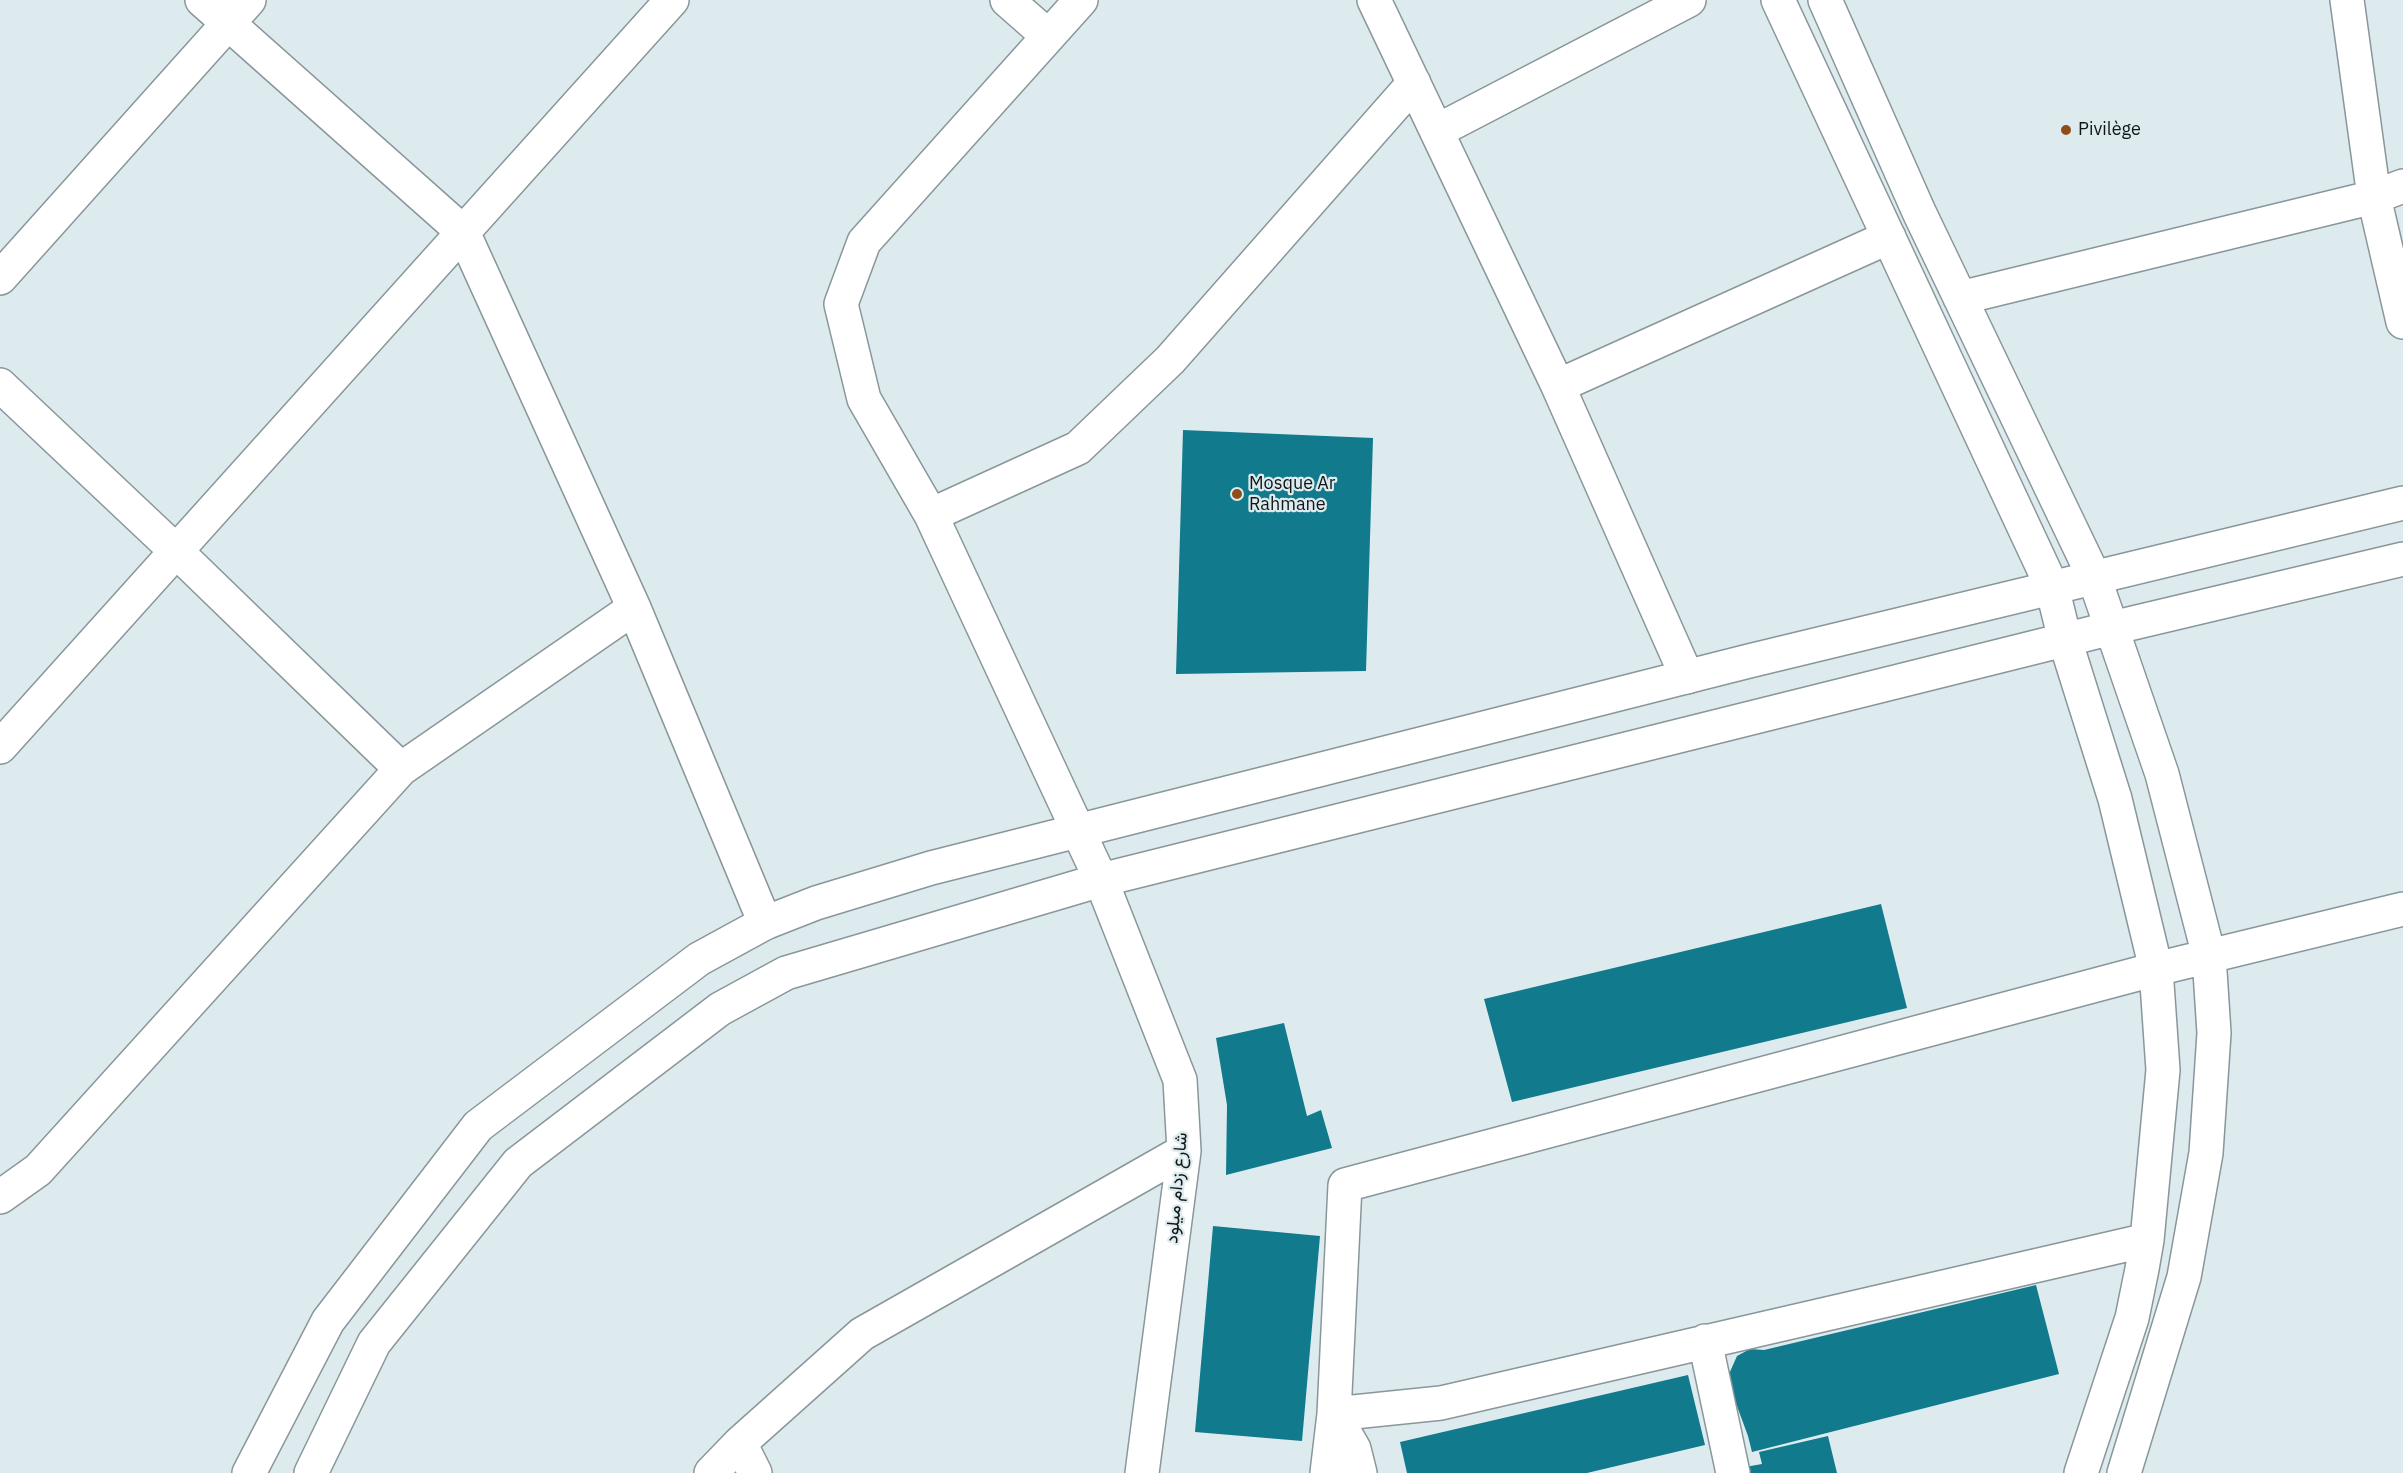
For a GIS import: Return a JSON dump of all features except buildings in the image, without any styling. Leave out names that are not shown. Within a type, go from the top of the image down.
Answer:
[{"type":"street","points":[[202,0],[238,12],[463,232],[634,608],[765,923]]},
{"type":"street","points":[[0,747],[672,0]]},
{"type":"street","points":[[1006,0],[1048,36]]},
{"type":"street","name":"شارع زدام ميلود","points":[[1081,0],[864,242],[841,304],[864,399],[931,515],[1101,880],[1180,1080],[1184,1151],[1142,1473]]},
{"type":"street","points":[[1374,0],[1558,386],[1687,678]]},
{"type":"street","points":[[1437,131],[1689,0]]},
{"type":"street","points":[[1778,0],[2052,587],[2065,640],[2115,799],[2156,969],[2163,1070],[2147,1240],[2132,1318],[2081,1473]]},
{"type":"street","points":[[1826,0],[1960,298],[2094,577],[2162,774],[2209,956],[2214,1033],[2206,1153],[2184,1277],[2124,1473]]},
{"type":"street","points":[[2347,0],[2389,191],[2403,322]]},
{"type":"street","points":[[0,278],[238,12]]},
{"type":"street","points":[[931,515],[1078,448],[1170,360],[1414,82]]},
{"type":"street","points":[[1960,298],[2389,191]]},
{"type":"street","points":[[1558,386],[1889,237]]},
{"type":"street","points":[[0,385],[176,551],[402,770]]},
{"type":"street","points":[[249,1473],[328,1322],[478,1126],[699,959],[765,923],[816,903],[931,868],[2052,587],[2403,503]]},
{"type":"street","points":[[311,1473],[374,1343],[518,1162],[720,1009],[786,973],[1101,880],[2112,628],[2403,560]]},
{"type":"street","points":[[0,1197],[38,1170],[402,770],[634,608]]},
{"type":"street","points":[[1327,1473],[1334,1414],[1346,1185],[2156,969],[2403,909]]},
{"type":"street","points":[[711,1473],[740,1443],[862,1334],[1184,1151]]},
{"type":"street","points":[[1334,1414],[1441,1403],[2147,1240]]},
{"type":"street","points":[[1706,1341],[1733,1473]]},
{"type":"street","points":[[1334,1414],[1354,1449],[1360,1473]]},
{"type":"street","points":[[740,1443],[755,1473]]},
{"type":"place","name":"Pivilège","points":[[2066,130]]},
{"type":"place","name":"Mosque Ar Rahmane","points":[[1237,494]]}]
